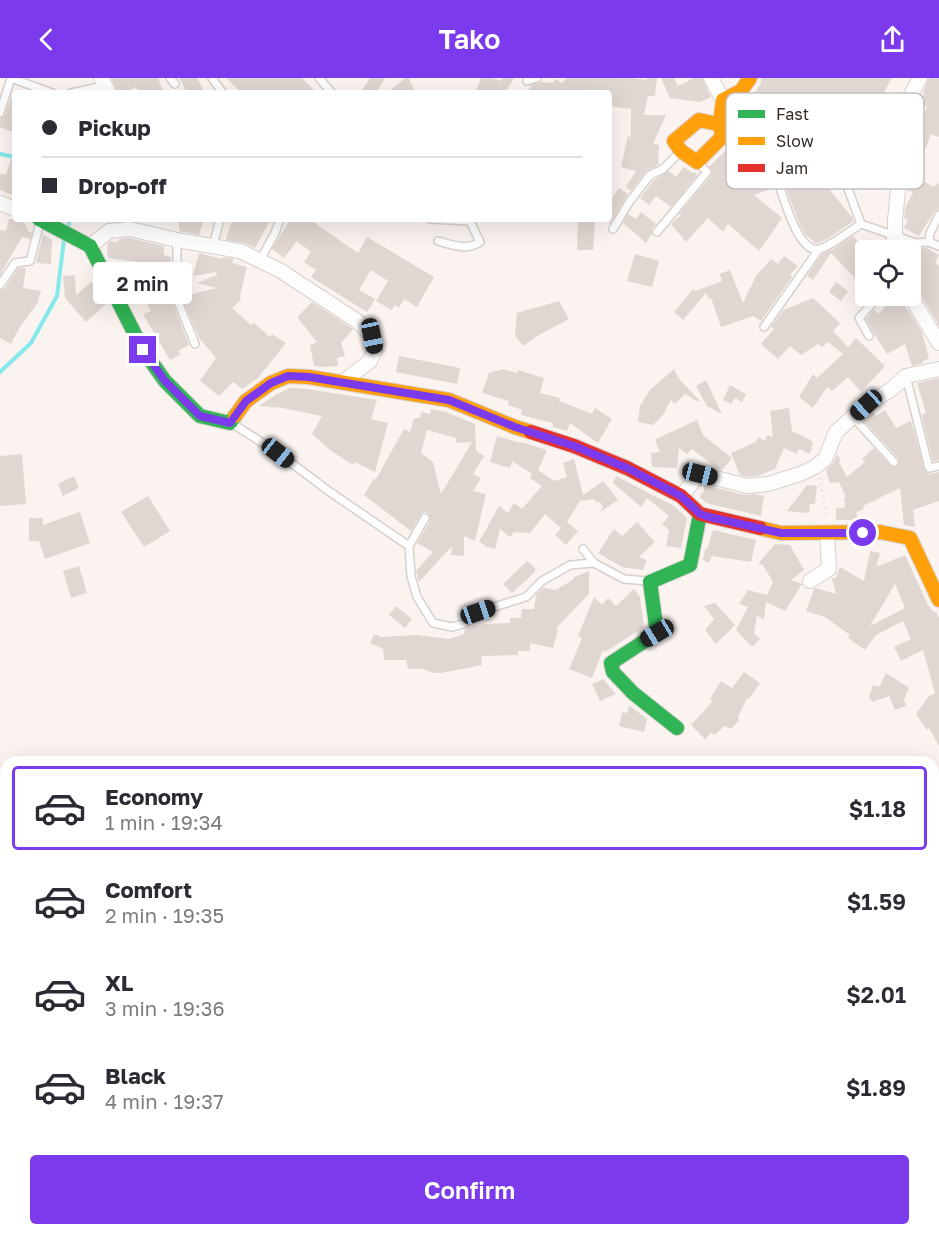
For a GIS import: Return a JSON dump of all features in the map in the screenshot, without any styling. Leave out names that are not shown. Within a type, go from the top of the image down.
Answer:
[{"type":"street","points":[[711,78],[723,100],[720,130],[697,162],[681,151],[674,141],[699,120],[720,130]]},
{"type":"street","points":[[737,93],[750,78]]},
{"type":"street","points":[[912,93],[920,78]]},
{"type":"street","points":[[894,240],[898,189]]},
{"type":"street","points":[[45,222],[90,246],[143,350],[165,381],[200,416],[230,423],[246,401],[271,383],[288,376],[343,382],[449,400],[627,468],[681,496],[700,514],[709,517],[781,533],[880,532],[910,538],[939,600]]},
{"type":"street","points":[[90,246],[109,231],[130,229],[240,251],[281,271],[357,321],[372,336],[375,350],[370,361],[343,382]]},
{"type":"street","points":[[916,306],[939,343]]},
{"type":"street","points":[[681,496],[700,474],[747,486],[768,484],[815,467],[825,459],[836,432],[866,405],[892,389],[906,376],[939,369]]},
{"type":"street","points":[[677,728],[633,693],[613,672],[611,663],[657,633],[650,582],[690,566],[700,514]]},
{"type":"street","points":[[810,581],[829,569],[827,533]]},
{"type":"lane","points":[[0,113],[11,78],[44,90]]},
{"type":"lane","points":[[212,78],[222,90]]},
{"type":"lane","points":[[319,78],[329,90]]},
{"type":"lane","points":[[527,81],[537,78]]},
{"type":"lane","points":[[86,90],[105,86]]},
{"type":"lane","points":[[613,229],[630,201],[650,175],[663,169],[681,151]]},
{"type":"lane","points":[[657,232],[707,172],[697,162]]},
{"type":"lane","points":[[848,189],[861,224]]},
{"type":"lane","points":[[781,191],[799,237],[812,249],[819,249],[841,238],[861,224]]},
{"type":"lane","points":[[928,242],[939,215]]},
{"type":"lane","points":[[0,285],[15,263],[30,261],[39,222]]},
{"type":"lane","points":[[213,246],[219,222]]},
{"type":"lane","points":[[260,260],[279,222]]},
{"type":"lane","points":[[438,241],[460,248],[476,245],[480,242],[470,222]]},
{"type":"lane","points":[[861,224],[916,243],[928,242],[939,246]]},
{"type":"lane","points":[[177,240],[179,304],[195,344]]},
{"type":"lane","points":[[765,327],[819,249]]},
{"type":"lane","points":[[869,336],[859,318],[870,306]]},
{"type":"lane","points":[[906,376],[930,468],[939,466]]},
{"type":"lane","points":[[853,417],[894,462]]},
{"type":"lane","points":[[230,423],[278,453],[409,546]]},
{"type":"lane","points":[[425,518],[409,546],[411,576],[417,597],[433,623],[452,627],[463,624],[478,612],[526,597],[542,581],[570,565],[594,563]]},
{"type":"lane","points":[[583,549],[594,563],[624,579],[650,582]]},
{"type":"path","points":[[720,130],[726,129]]},
{"type":"path","points":[[815,467],[827,513],[827,533]]},
{"type":"building","points":[[111,78],[158,78],[163,90],[138,90],[136,87],[130,90],[117,90]]},
{"type":"building","points":[[179,78],[197,78],[203,90],[185,90]]},
{"type":"building","points":[[226,78],[302,78],[314,90],[239,90]]},
{"type":"building","points":[[370,78],[385,78],[378,90],[362,90]]},
{"type":"building","points":[[405,78],[409,78],[414,90],[391,90]]},
{"type":"building","points":[[481,78],[501,81],[503,78],[514,78],[507,90],[476,90]]},
{"type":"building","points":[[567,78],[647,80],[647,78],[657,78],[655,96],[648,96],[644,115],[666,115],[653,144],[659,145],[658,162],[660,164],[646,171],[631,191],[626,187],[636,171],[621,167],[628,136],[631,137],[631,109],[612,106],[612,90],[528,90],[532,85],[541,82],[552,83],[556,79],[562,83]]},
{"type":"building","points":[[661,78],[674,78],[678,86],[694,78],[702,78],[711,97],[700,102],[670,98]]},
{"type":"building","points":[[762,78],[892,78],[884,93],[754,93]]},
{"type":"building","points":[[929,78],[939,78],[939,137],[931,134],[926,148],[924,148],[924,114],[927,107],[924,105],[923,92]]},
{"type":"building","points":[[12,95],[12,132],[0,127],[0,119],[5,115]]},
{"type":"building","points":[[726,150],[726,189],[771,189],[754,195],[782,218],[759,251],[728,224],[723,232],[708,218],[686,242],[671,224],[681,215],[679,214],[711,176],[712,171],[709,167]]},
{"type":"building","points":[[12,156],[12,195],[0,190],[0,173],[6,175]]},
{"type":"building","points":[[684,167],[698,174],[671,207],[656,196],[649,205],[640,198],[654,180],[669,171],[676,177]]},
{"type":"building","points":[[924,181],[933,187],[939,183],[939,209],[934,212],[919,236],[904,228],[908,220],[904,218],[905,208],[913,192],[907,190],[924,189]]},
{"type":"building","points":[[619,188],[628,194],[612,220],[612,198]]},
{"type":"building","points":[[786,189],[831,189],[854,221],[819,243],[815,243],[805,234]]},
{"type":"building","points":[[641,212],[656,224],[646,243],[623,223],[628,214],[636,219]]},
{"type":"building","points":[[9,219],[12,219],[12,222],[24,222],[29,232],[32,232],[30,239],[22,237],[0,275],[0,230],[6,231]]},
{"type":"building","points":[[179,222],[203,222],[199,235],[179,231]]},
{"type":"building","points":[[232,222],[269,222],[255,248],[226,238]]},
{"type":"building","points":[[289,222],[313,222],[358,253],[367,237],[434,277],[417,307],[404,299],[399,308],[395,305],[392,310],[376,301],[388,281],[371,270],[359,290],[375,299],[367,312],[311,277],[316,270],[304,262],[311,252],[297,241],[284,258],[272,249]]},
{"type":"building","points":[[578,222],[595,222],[593,250],[577,250]]},
{"type":"building","points":[[43,234],[52,240],[51,264],[36,263]]},
{"type":"building","points":[[853,236],[856,240],[855,278],[831,253],[813,280],[807,276],[822,254]]},
{"type":"building","points":[[129,238],[164,246],[164,255],[171,257],[170,280],[141,285],[137,262],[109,258],[108,243]]},
{"type":"building","points":[[921,248],[926,248],[939,255],[935,263],[939,266],[939,326],[921,296]]},
{"type":"building","points":[[199,253],[222,259],[222,257],[234,259],[232,263],[247,267],[241,300],[232,308],[251,325],[254,323],[270,337],[272,334],[286,343],[258,378],[242,389],[233,382],[219,396],[200,381],[216,358],[200,340],[184,303],[184,296],[217,288],[197,283],[217,275],[216,272],[193,276]]},
{"type":"building","points":[[635,254],[659,261],[652,287],[627,281]]},
{"type":"building","points":[[784,256],[798,266],[761,321],[753,316],[721,327],[711,298],[708,299],[706,293],[683,320],[674,312],[693,289],[696,291],[722,281],[720,274],[730,270],[743,303],[756,276],[771,259],[778,264]]},
{"type":"building","points":[[18,268],[26,268],[23,288],[41,291],[37,304],[11,344],[0,338],[0,291],[5,288]]},
{"type":"building","points":[[75,275],[76,295],[91,282],[100,291],[106,304],[86,322],[65,298],[63,276]]},
{"type":"building","points":[[836,282],[848,291],[841,301],[829,292]]},
{"type":"building","points":[[171,294],[189,345],[178,351],[181,354],[170,360],[143,314],[151,311],[147,305]]},
{"type":"building","points":[[813,298],[840,323],[833,331],[848,347],[856,338],[885,366],[861,392],[848,377],[832,391],[827,387],[813,408],[799,397],[813,374],[817,378],[843,354],[828,342],[822,347],[818,344],[801,355],[790,346],[778,359],[761,344],[774,329],[771,327],[783,310]]},
{"type":"building","points":[[559,301],[569,319],[523,346],[515,335],[517,313]]},
{"type":"building","points":[[312,302],[353,329],[341,343],[345,356],[337,358],[338,366],[314,366],[310,345],[317,342],[297,317]]},
{"type":"building","points":[[886,306],[905,306],[922,332],[929,359],[912,366],[905,344],[887,354],[866,319],[874,310],[879,314]]},
{"type":"building","points":[[399,356],[460,368],[457,384],[396,372]]},
{"type":"building","points":[[503,369],[517,373],[518,370],[544,378],[540,393],[560,398],[559,401],[592,414],[595,408],[612,419],[598,443],[570,423],[567,431],[553,427],[553,423],[521,415],[522,410],[508,405],[509,401],[482,393],[489,373]]},
{"type":"building","points":[[674,369],[680,380],[699,400],[698,402],[685,394],[675,404],[671,400],[663,415],[653,425],[638,422],[640,406],[650,390]]},
{"type":"building","points":[[939,378],[939,460],[933,461],[922,416],[926,413],[917,383]]},
{"type":"building","points":[[706,380],[722,414],[707,406],[696,386]]},
{"type":"building","points":[[730,385],[746,394],[742,402],[735,398],[731,404],[723,400]]},
{"type":"building","points":[[290,388],[377,400],[371,419],[388,423],[375,472],[355,462],[353,465],[330,450],[312,434],[322,416],[259,406]]},
{"type":"building","points":[[789,408],[792,431],[813,443],[810,454],[799,449],[797,454],[784,448],[775,469],[758,476],[740,475],[731,453],[756,442],[758,437],[765,441],[767,435],[773,437],[770,411]]},
{"type":"building","points":[[431,409],[446,412],[475,424],[476,451],[484,456],[473,474],[481,478],[473,491],[486,494],[475,541],[464,536],[464,556],[451,555],[452,546],[419,582],[416,571],[433,552],[417,543],[430,521],[429,515],[426,512],[422,513],[411,531],[364,495],[376,479],[404,429],[410,432],[414,418],[420,418],[421,412],[430,414]],"holes":[[[427,430],[456,438],[456,443],[472,442],[441,494],[433,462],[421,453]]]},
{"type":"building","points":[[885,410],[896,428],[911,421],[925,471],[930,474],[939,472],[939,501],[913,510],[915,527],[904,525],[900,488],[863,506],[864,509],[856,512],[858,520],[836,520],[836,509],[845,507],[844,498],[846,497],[839,482],[830,483],[826,470],[833,463],[837,454],[847,477],[865,462],[862,459],[874,448],[892,467],[899,464],[898,458],[863,420],[873,411],[876,416]]},
{"type":"building","points":[[697,420],[703,435],[732,458],[722,470],[692,449],[687,454],[679,448],[677,468],[652,467],[651,453],[660,452],[656,439]]},
{"type":"building","points":[[497,436],[547,450],[538,470],[554,481],[567,477],[563,463],[574,459],[583,495],[603,481],[618,500],[600,512],[603,506],[600,502],[597,503],[594,499],[580,501],[567,522],[578,531],[566,545],[555,535],[561,528],[545,514],[530,533],[514,532],[510,537],[500,529],[495,549],[485,546],[479,542],[499,506],[508,513],[514,503],[522,509],[542,486],[530,478],[532,474],[512,461],[510,468],[490,462]]},
{"type":"building","points":[[22,454],[26,504],[0,506],[0,456]]},
{"type":"building","points":[[74,476],[79,488],[63,496],[58,484]]},
{"type":"building","points":[[616,476],[674,506],[687,518],[681,548],[666,546],[669,530],[662,524],[669,516],[647,498],[641,507],[613,483]]},
{"type":"building","points":[[705,485],[745,495],[764,496],[761,516],[706,503],[700,497]]},
{"type":"building","points":[[807,485],[817,486],[815,504],[810,504],[809,513],[787,511]]},
{"type":"building","points":[[148,496],[170,531],[144,547],[121,512]]},
{"type":"building","points":[[80,512],[90,543],[45,559],[39,541],[29,541],[29,518],[43,518],[43,525]]},
{"type":"building","points":[[637,522],[655,542],[639,557],[647,560],[643,570],[622,567],[598,553],[614,529],[622,536]]},
{"type":"building","points":[[713,530],[756,540],[751,562],[712,556],[709,563],[703,560]]},
{"type":"building","points":[[775,544],[790,545],[804,570],[791,580],[802,584],[785,611],[766,602],[764,619],[757,616],[754,633],[760,639],[752,647],[736,630],[748,607],[739,604],[748,590],[767,595],[773,582],[763,565],[758,564]]},
{"type":"building","points":[[870,551],[880,553],[876,567],[905,555],[928,605],[939,618],[939,746],[929,728],[927,730],[916,714],[928,697],[935,693],[923,650],[901,661],[894,647],[911,639],[903,621],[876,635],[865,650],[848,638],[850,635],[825,617],[806,611],[814,589],[836,594],[832,578],[836,578],[840,567],[864,581]],"holes":[[[895,584],[905,608],[870,626]]]},
{"type":"building","points":[[527,561],[535,568],[535,572],[512,593],[503,584]]},
{"type":"building","points":[[79,566],[87,593],[71,598],[63,571]]},
{"type":"building","points":[[589,571],[589,594],[556,628],[558,630],[553,648],[530,643],[530,651],[518,651],[518,655],[481,656],[482,665],[432,673],[424,669],[408,669],[406,660],[384,660],[383,649],[370,643],[374,634],[381,637],[417,635],[449,639],[464,634],[467,628],[485,624],[510,623],[510,618],[521,618],[522,609],[534,609],[536,595],[543,588],[556,590],[574,577]]},
{"type":"building","points":[[634,589],[640,597],[644,627],[605,652],[603,650],[592,678],[569,669],[582,638],[578,636],[594,597],[602,605],[608,598],[616,606]]},
{"type":"building","points":[[715,603],[735,625],[716,644],[705,630],[714,619],[704,606]]},
{"type":"building","points":[[396,606],[412,619],[405,628],[389,615]]},
{"type":"building","points":[[744,672],[760,683],[749,699],[747,698],[738,717],[739,720],[731,729],[724,726],[715,735],[711,733],[705,739],[691,725],[713,701],[710,699],[721,681],[732,688]]},
{"type":"building","points":[[886,673],[909,688],[904,700],[906,706],[895,710],[889,696],[873,702],[869,697],[873,685],[879,687]]},
{"type":"building","points":[[603,679],[616,694],[600,701],[592,684]]},
{"type":"building","points":[[629,705],[647,719],[644,732],[619,726],[622,712],[627,713]]},
{"type":"waterway","points":[[0,154],[12,156]]},
{"type":"waterway","points":[[68,227],[69,222]]},
{"type":"waterway","points":[[0,372],[31,343],[57,296],[64,240]]},
{"type":"traffic: fast","points":[[45,222],[90,246],[143,350],[165,381],[200,416],[230,423],[235,416]]},
{"type":"traffic: fast","points":[[677,728],[633,693],[613,672],[611,663],[657,633],[650,582],[690,565],[700,514]]},
{"type":"traffic: slow","points":[[737,93],[750,78]]},
{"type":"traffic: slow","points":[[718,124],[699,120],[674,141],[681,151],[697,162],[722,137],[720,123],[723,100],[726,98]]},
{"type":"traffic: slow","points":[[235,416],[246,401],[271,383],[288,376],[309,377],[449,400],[531,432]]},
{"type":"traffic: slow","points":[[760,528],[781,533],[880,532],[910,538],[939,600]]},
{"type":"traffic: jam","points":[[531,432],[574,446],[627,468],[681,496],[700,514],[760,528]]},
{"type":"route","points":[[143,350],[165,381],[200,416],[230,423],[246,401],[271,383],[288,376],[343,382],[449,400],[627,468],[681,496],[700,514],[709,517],[781,533],[863,533]]}]
